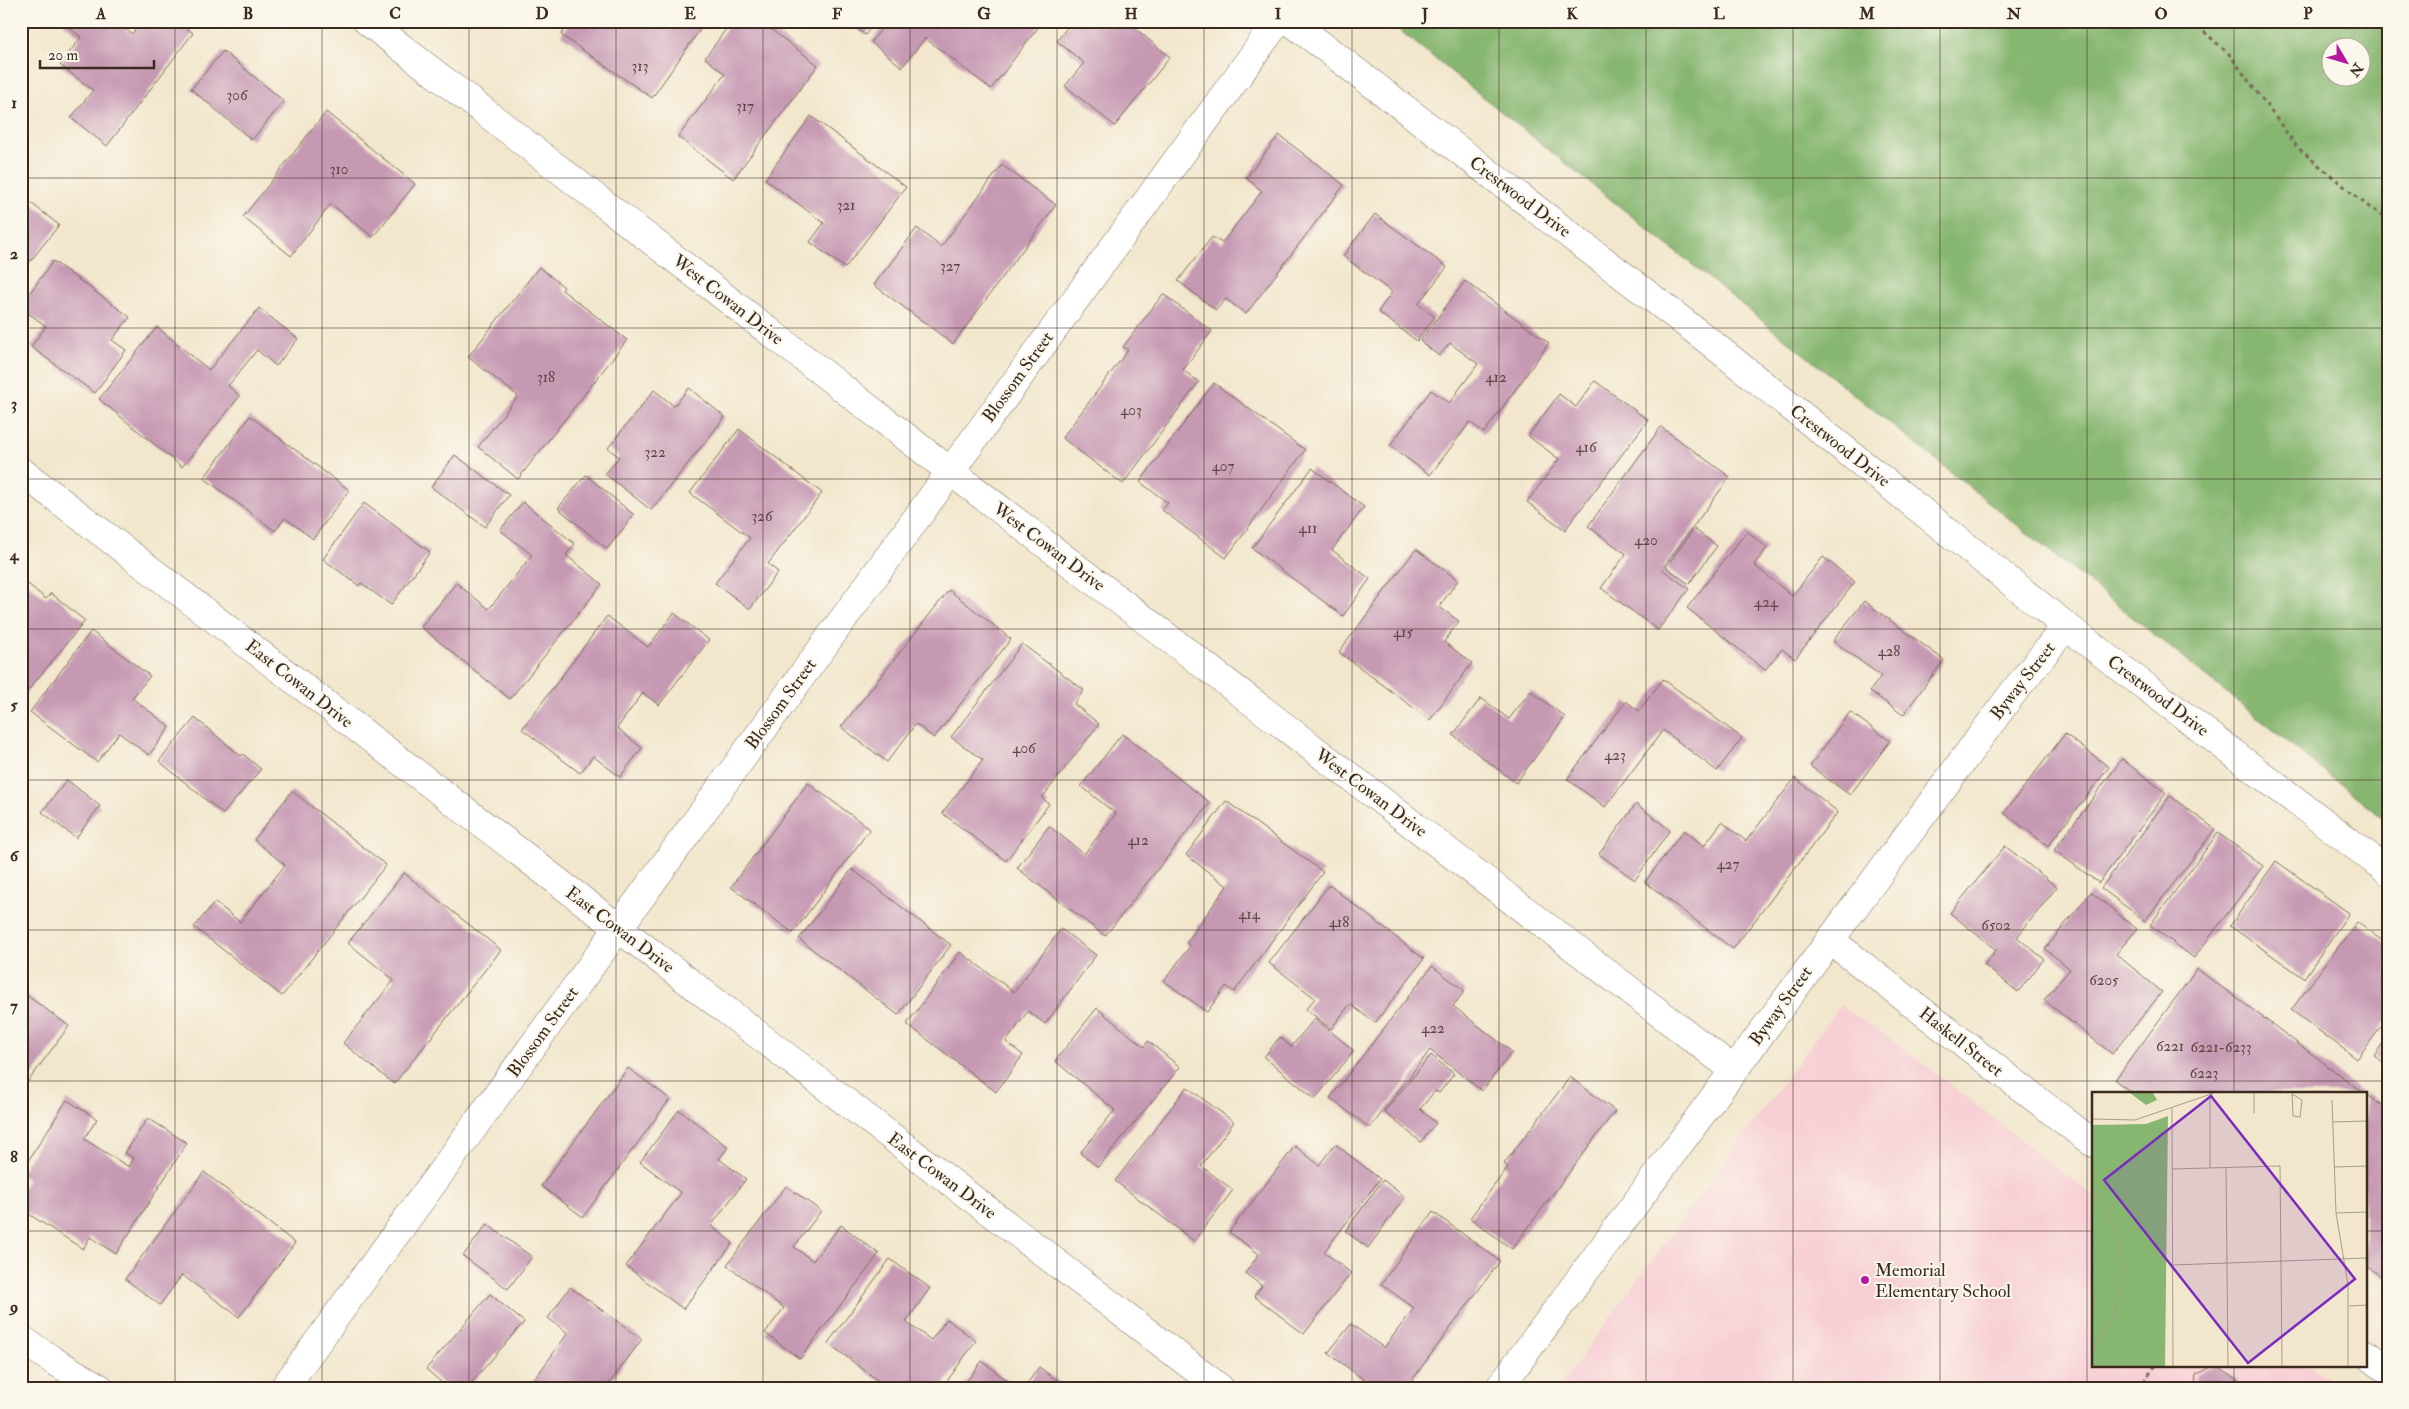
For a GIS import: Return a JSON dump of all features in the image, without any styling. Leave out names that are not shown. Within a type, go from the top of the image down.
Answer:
[{"type":"street","name":"West Cowan Drive","points":[[367,21],[950,471],[1734,1070]]},
{"type":"street","name":"Blossom Street","points":[[284,1388],[1278,21]]},
{"type":"street","name":"Crestwood Drive","points":[[1290,21],[1713,346],[2066,626],[2388,871]]},
{"type":"street","name":"East Cowan Drive","points":[[21,471],[1220,1388]]},
{"type":"street","name":"Byway Street","points":[[1499,1388],[1830,940],[2066,626]]},
{"type":"street","name":"Haskell Street","points":[[1830,940],[2092,1142]]},
{"type":"street","points":[[21,1339],[100,1388]]},
{"type":"street","points":[[2366,1354],[2388,1370]]},
{"type":"path","points":[[2192,21],[2229,54],[2298,148],[2368,207],[2388,218]]},
{"type":"path","points":[[2139,1388],[2155,1366]]},
{"type":"shaded area","name":"Memorial Elementary School","points":[[1840,1005],[1898,1044],[2092,1195],[2092,1366],[2312,1366],[2340,1388],[1558,1388]]},
{"type":"green space","points":[[1388,21],[2388,21],[2388,822]]},
{"type":"building","points":[[21,21],[33,21],[26,31],[21,27]]},
{"type":"building","points":[[65,21],[115,21],[132,34],[142,21],[178,21],[193,33],[107,146],[71,118],[93,90],[60,65],[81,37],[63,23]]},
{"type":"building","points":[[571,21],[706,21],[652,98],[561,35]]},
{"type":"building","points":[[732,21],[760,21],[818,65],[733,179],[678,137],[725,74],[705,58]]},
{"type":"building","points":[[847,21],[876,21],[865,35]]},
{"type":"building","points":[[887,21],[1043,21],[991,89],[925,38],[902,67],[871,42]]},
{"type":"building","points":[[1072,21],[1126,21],[1170,57],[1115,126],[1065,86],[1084,63],[1057,41]]},
{"type":"building","points":[[223,51],[284,101],[252,140],[191,89]]},
{"type":"building","points":[[326,112],[415,184],[373,237],[331,204],[291,256],[243,217]]},
{"type":"building","points":[[811,116],[906,187],[845,268],[810,242],[824,223],[765,179]]},
{"type":"building","points":[[1279,135],[1344,185],[1246,314],[1226,299],[1216,310],[1178,281],[1212,237],[1222,243],[1262,191],[1246,178]]},
{"type":"building","points":[[1002,165],[1056,205],[953,344],[874,285],[917,228],[941,247]]},
{"type":"building","points":[[26,199],[59,225],[21,273],[21,204]]},
{"type":"building","points":[[1375,214],[1447,267],[1418,304],[1435,317],[1417,341],[1378,312],[1392,292],[1343,256]]},
{"type":"building","points":[[53,261],[130,317],[112,340],[126,350],[95,393],[31,347],[46,326],[21,308],[21,305]]},
{"type":"building","points":[[539,267],[564,287],[562,290],[627,340],[518,479],[478,447],[518,396],[468,357]]},
{"type":"building","points":[[1465,281],[1549,343],[1484,433],[1470,422],[1430,475],[1390,446],[1431,390],[1449,403],[1478,364],[1450,343],[1439,356],[1420,341]]},
{"type":"building","points":[[1163,294],[1212,331],[1183,370],[1199,382],[1123,484],[1062,438],[1128,350],[1123,347]]},
{"type":"building","points":[[259,308],[298,339],[276,366],[257,350],[228,386],[240,396],[182,467],[99,399],[157,327],[209,370]]},
{"type":"building","points":[[1595,381],[1648,420],[1565,530],[1527,502],[1559,459],[1528,436],[1559,394],[1576,407]]},
{"type":"building","points":[[1214,383],[1305,450],[1226,558],[1162,510],[1168,503],[1140,482]]},
{"type":"building","points":[[689,388],[725,417],[651,510],[605,474],[619,457],[608,448],[654,390],[674,406]]},
{"type":"building","points":[[250,416],[349,490],[313,539],[285,518],[275,531],[204,478]]},
{"type":"building","points":[[1661,427],[1730,477],[1662,569],[1689,589],[1658,630],[1601,588],[1626,554],[1588,526]]},
{"type":"building","points":[[739,429],[822,493],[768,564],[778,572],[750,609],[715,583],[750,538],[690,493]]},
{"type":"building","points":[[455,455],[509,495],[485,527],[431,487]]},
{"type":"building","points":[[1312,468],[1364,507],[1332,550],[1370,579],[1343,616],[1252,548]]},
{"type":"building","points":[[586,475],[634,515],[607,549],[558,508]]},
{"type":"building","points":[[523,502],[575,544],[566,555],[602,584],[510,699],[421,627],[456,583],[489,609],[532,555],[500,530]]},
{"type":"building","points":[[364,503],[430,552],[391,605],[361,583],[359,586],[323,559]]},
{"type":"building","points":[[1694,529],[1717,546],[1689,584],[1666,567]]},
{"type":"building","points":[[1747,531],[1767,548],[1754,565],[1792,596],[1823,557],[1855,582],[1795,659],[1782,649],[1765,670],[1687,608]]},
{"type":"building","points":[[1416,549],[1458,580],[1439,607],[1459,621],[1444,642],[1472,663],[1430,720],[1339,652]]},
{"type":"building","points":[[21,578],[46,599],[51,593],[85,621],[21,699]]},
{"type":"building","points":[[949,590],[1011,639],[934,738],[916,724],[887,762],[841,727]]},
{"type":"building","points":[[1864,601],[1944,660],[1903,715],[1870,691],[1881,676],[1833,641]]},
{"type":"building","points":[[674,613],[709,640],[659,705],[643,693],[617,728],[642,748],[620,777],[593,756],[580,773],[522,729],[607,616],[648,647]]},
{"type":"building","points":[[91,631],[150,676],[132,698],[170,727],[149,755],[119,733],[97,762],[30,712]]},
{"type":"building","points":[[1022,644],[1084,690],[1074,704],[1099,724],[1042,798],[1049,804],[1006,861],[942,813],[983,760],[951,737]]},
{"type":"building","points":[[1663,679],[1742,738],[1717,771],[1663,730],[1605,807],[1567,779],[1626,701],[1639,711]]},
{"type":"building","points":[[1531,691],[1565,717],[1516,783],[1453,735],[1481,698],[1509,719]]},
{"type":"building","points":[[1850,712],[1890,741],[1850,795],[1810,766]]},
{"type":"building","points":[[195,718],[241,756],[243,754],[261,769],[223,814],[159,761]]},
{"type":"building","points":[[1122,734],[1210,803],[1105,936],[1017,868],[1049,826],[1084,854],[1116,814],[1081,786]]},
{"type":"building","points":[[2065,734],[2109,767],[2048,846],[2004,813]]},
{"type":"building","points":[[2122,759],[2166,793],[2099,883],[2054,850]]},
{"type":"building","points":[[1795,778],[1838,812],[1733,949],[1645,882],[1684,830],[1704,846],[1722,822],[1746,841]]},
{"type":"building","points":[[67,780],[100,806],[76,838],[42,812]]},
{"type":"building","points":[[808,783],[870,829],[793,933],[731,887]]},
{"type":"building","points":[[292,791],[386,865],[282,996],[194,927],[215,902],[240,922],[285,865],[254,840]]},
{"type":"building","points":[[2170,796],[2215,829],[2145,921],[2101,888]]},
{"type":"building","points":[[1226,801],[1323,872],[1234,992],[1226,986],[1207,1012],[1164,981],[1190,946],[1186,943],[1227,886],[1186,855]]},
{"type":"building","points":[[1636,804],[1670,830],[1635,880],[1599,854]]},
{"type":"building","points":[[2218,833],[2263,866],[2194,958],[2150,925]]},
{"type":"building","points":[[2005,846],[2057,887],[2017,937],[2044,959],[2018,992],[1984,965],[1996,950],[1950,913]]},
{"type":"building","points":[[2276,861],[2349,913],[2304,978],[2230,926]]},
{"type":"building","points":[[852,869],[951,945],[898,1015],[799,939]]},
{"type":"building","points":[[404,873],[501,950],[394,1084],[343,1043],[394,980],[348,943]]},
{"type":"building","points":[[1329,885],[1424,959],[1375,1023],[1350,1004],[1331,1029],[1306,1009],[1315,998],[1269,963]]},
{"type":"building","points":[[2091,892],[2137,929],[2116,954],[2162,992],[2112,1054],[2044,1000],[2070,969],[2045,949]]},
{"type":"building","points":[[2357,922],[2388,945],[2388,1018],[2357,1059],[2291,1010]]},
{"type":"building","points":[[1061,929],[1096,955],[1045,1024],[1028,1011],[1006,1042],[1023,1055],[996,1092],[907,1024],[960,952],[1014,992]]},
{"type":"building","points":[[1432,966],[1465,991],[1453,1006],[1512,1052],[1482,1091],[1430,1050],[1370,1128],[1330,1098]]},
{"type":"building","points":[[2197,969],[2363,1092],[2131,1092],[2115,1080]]},
{"type":"building","points":[[21,991],[69,1026],[21,1091]]},
{"type":"building","points":[[1097,1008],[1144,1047],[1148,1041],[1180,1067],[1098,1167],[1080,1153],[1115,1110],[1055,1061]]},
{"type":"building","points":[[1315,1018],[1354,1051],[1315,1099],[1264,1057],[1280,1037],[1291,1047]]},
{"type":"building","points":[[2388,1036],[2388,1065],[2374,1056]]},
{"type":"building","points":[[1431,1055],[1454,1074],[1439,1093],[1435,1091],[1420,1109],[1436,1123],[1421,1142],[1384,1112]]},
{"type":"building","points":[[628,1068],[670,1099],[583,1217],[541,1186]]},
{"type":"building","points":[[1570,1077],[1615,1111],[1512,1249],[1470,1218],[1508,1167],[1504,1164]]},
{"type":"building","points":[[1187,1087],[1234,1122],[1201,1166],[1233,1190],[1194,1241],[1115,1181]]},
{"type":"building","points":[[2366,1094],[2388,1110],[2388,1281],[2366,1266]]},
{"type":"building","points":[[67,1100],[97,1119],[84,1139],[129,1167],[134,1158],[125,1153],[148,1118],[187,1143],[116,1254],[90,1237],[83,1249],[21,1209],[21,1191],[28,1180],[21,1175],[21,1172]]},
{"type":"building","points":[[679,1110],[728,1147],[719,1159],[746,1179],[711,1226],[733,1243],[683,1309],[626,1266],[681,1193],[640,1162]]},
{"type":"building","points":[[1335,1144],[1380,1179],[1324,1252],[1351,1273],[1304,1334],[1254,1296],[1262,1286],[1245,1273],[1259,1254],[1229,1232],[1295,1146],[1319,1165]]},
{"type":"building","points":[[204,1172],[295,1243],[239,1317],[182,1275],[160,1305],[125,1279]]},
{"type":"building","points":[[1383,1180],[1405,1197],[1368,1248],[1345,1231]]},
{"type":"building","points":[[786,1186],[821,1211],[794,1247],[813,1261],[841,1225],[879,1254],[800,1359],[765,1333],[784,1308],[727,1265]]},
{"type":"building","points":[[1433,1212],[1500,1261],[1406,1388],[1375,1388],[1328,1353],[1351,1324],[1384,1348],[1414,1308],[1381,1284]]},
{"type":"building","points":[[487,1224],[532,1257],[508,1289],[463,1256]]},
{"type":"building","points":[[890,1259],[930,1288],[906,1322],[931,1340],[947,1319],[976,1341],[942,1388],[888,1388],[828,1343]]},
{"type":"building","points":[[570,1287],[642,1339],[606,1388],[528,1388],[568,1333],[548,1318]]},
{"type":"building","points":[[490,1294],[524,1322],[467,1388],[448,1388],[426,1369]]},
{"type":"building","points":[[982,1361],[1017,1388],[962,1388]]},
{"type":"building","points":[[2217,1366],[2238,1380],[2237,1388],[2195,1388],[2196,1375]]},
{"type":"building","points":[[1039,1367],[1067,1388],[1024,1388]]},
{"type":"place","name":"Memorial Elementary School","points":[[1865,1280]]}]
